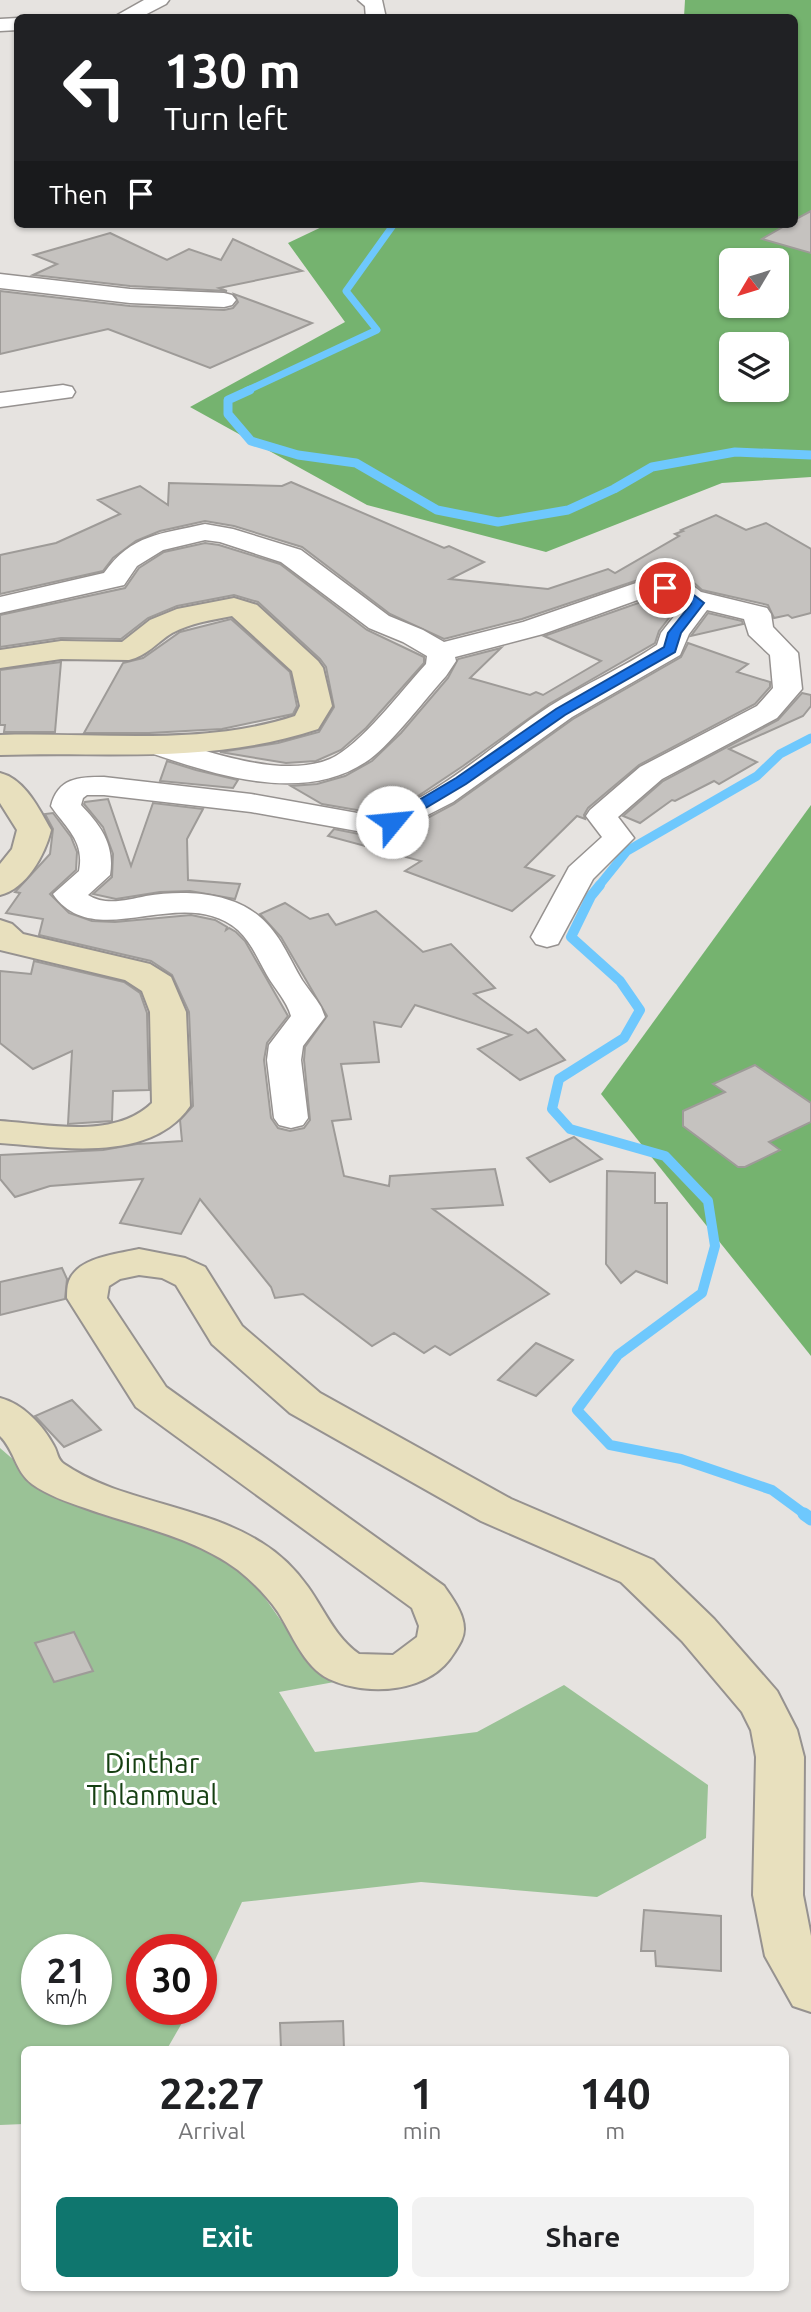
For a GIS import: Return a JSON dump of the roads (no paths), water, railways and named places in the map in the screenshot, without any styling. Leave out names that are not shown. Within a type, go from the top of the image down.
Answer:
[{"type":"street","points":[[130,14],[159,0]]},
{"type":"street","points":[[368,0],[374,3],[375,14]]},
{"type":"street","points":[[0,282],[130,296],[225,300]]},
{"type":"street","points":[[0,400],[63,392]]},
{"type":"street","points":[[0,605],[114,579],[127,560],[146,548],[205,532],[291,556],[352,599],[379,622],[413,636],[440,652],[533,628],[639,590],[665,588],[682,591],[695,599],[757,614],[759,629],[784,653],[788,689],[767,712],[651,773],[601,816],[619,838],[580,874],[547,937]]},
{"type":"street","points":[[291,1118],[286,1045],[308,1017],[306,1009],[290,988],[262,939],[244,920],[212,906],[171,902],[116,910],[79,905],[69,894],[94,876],[97,856],[93,836],[66,806],[69,794],[80,786],[104,786],[251,803],[364,824],[392,822],[461,781],[561,712],[670,649],[675,633],[698,603],[695,599]]},
{"type":"street","points":[[0,659],[61,650],[129,651],[161,627],[188,615],[234,607],[246,611],[307,668],[316,706],[307,722],[268,736],[216,742],[0,745]]},
{"type":"street","points":[[152,744],[196,759],[232,767],[302,774],[330,770],[352,761],[372,741],[436,670],[442,661],[440,652]]},
{"type":"street","points":[[0,783],[22,808],[34,830],[29,851],[0,885]]},
{"type":"street","points":[[0,931],[12,942],[137,972],[158,985],[168,1012],[171,1106],[162,1118],[143,1129],[117,1135],[0,1132]]},
{"type":"street","points":[[0,1412],[32,1444],[41,1467],[65,1483],[212,1536],[245,1553],[272,1574],[296,1604],[319,1644],[339,1665],[367,1674],[403,1670],[429,1656],[439,1640],[442,1619],[428,1597],[151,1397],[100,1322],[87,1298],[89,1281],[107,1269],[139,1262],[162,1265],[191,1276],[227,1335],[305,1404],[496,1510],[636,1571],[698,1630],[737,1673],[761,1703],[774,1730],[780,1758],[778,1895],[790,1956],[811,1992]]},
{"type":"waterway","points":[[246,391],[377,330],[346,291],[391,228]]},
{"type":"waterway","points":[[250,390],[228,400],[228,414],[251,441],[298,455],[356,463],[437,510],[498,522],[568,510],[614,489],[652,467],[735,452],[811,455]]},
{"type":"waterway","points":[[598,887],[627,851],[757,776],[780,754],[811,738]]},
{"type":"waterway","points":[[600,885],[591,896],[571,937],[620,981],[640,1010],[624,1038],[559,1079],[552,1109],[570,1129],[665,1156],[708,1201],[715,1246],[702,1293],[618,1355],[577,1410],[610,1445],[681,1459],[772,1490],[806,1515]]},
{"type":"waterway","points":[[804,1514],[811,1519]]},
{"type":"park label","name":"Dinthar Thlanmual","points":[[152,1778]]}]
